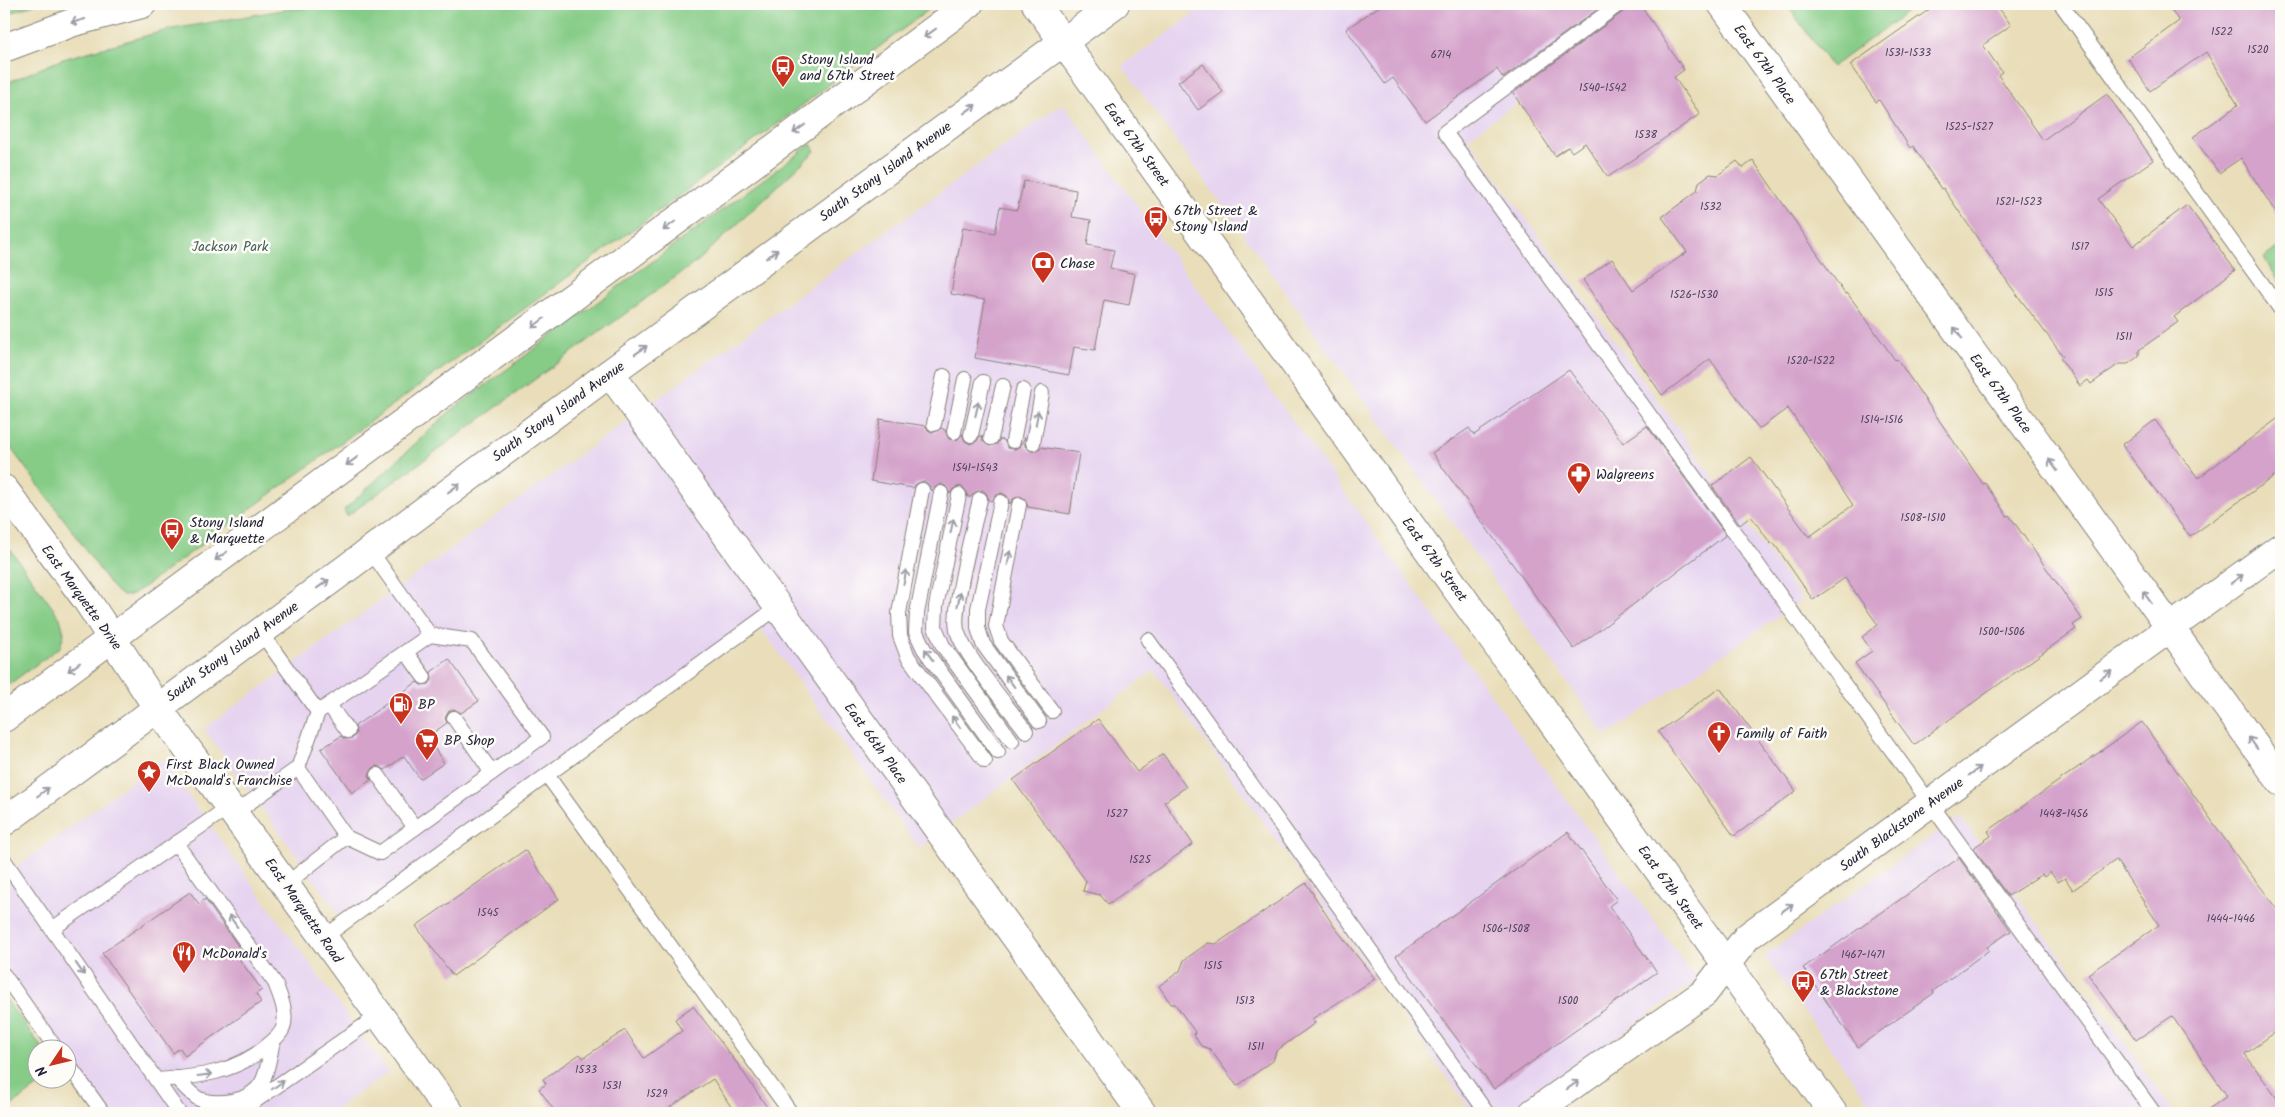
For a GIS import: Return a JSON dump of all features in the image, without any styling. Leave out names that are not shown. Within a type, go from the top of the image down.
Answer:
[{"type":"main road","points":[[4,48],[74,22],[142,4]]},
{"type":"main road","points":[[4,718],[970,4]]},
{"type":"main road","name":"East 67th Street","points":[[1036,4],[1833,1113]]},
{"type":"main road","name":"South Stony Island Avenue","points":[[4,822],[260,630],[1115,4]]},
{"type":"main road","name":"East 67th Place","points":[[1722,4],[2281,782]]},
{"type":"main road","name":"East 66th Place","points":[[610,373],[1142,1113]]},
{"type":"main road","name":"East Marquette Drive","points":[[4,489],[86,599],[157,707]]},
{"type":"main road","name":"South Blackstone Avenue","points":[[1533,1113],[1704,993],[1747,937],[2281,547]]},
{"type":"main road","name":"East Marquette Road","points":[[157,707],[450,1113]]},
{"type":"lane","points":[[1619,4],[1445,132],[2154,1113]]},
{"type":"lane","points":[[2061,4],[2281,310]]},
{"type":"lane","points":[[934,424],[944,376]]},
{"type":"lane","points":[[954,432],[964,379]]},
{"type":"lane","points":[[971,435],[983,382]]},
{"type":"lane","points":[[991,438],[1003,386]]},
{"type":"lane","points":[[1013,441],[1023,390]]},
{"type":"lane","points":[[1033,443],[1042,393]]},
{"type":"lane","points":[[922,490],[899,613],[900,636],[908,657],[985,761]]},
{"type":"lane","points":[[941,493],[917,613],[916,632],[924,649],[998,752]]},
{"type":"lane","points":[[959,495],[936,606],[936,627],[943,646],[1012,741]]},
{"type":"lane","points":[[980,499],[957,609],[957,630],[967,650],[1026,731]]},
{"type":"lane","points":[[1001,502],[978,609],[978,628],[983,644],[1038,721]]},
{"type":"lane","points":[[1019,505],[996,626],[1002,640],[1052,711]]},
{"type":"lane","points":[[370,550],[430,635]]},
{"type":"lane","points":[[323,938],[778,607]]},
{"type":"lane","points":[[260,630],[324,709],[348,731]]},
{"type":"lane","points":[[52,929],[176,843],[298,768],[324,709],[430,635],[472,641],[542,737],[380,853],[346,837],[298,768]]},
{"type":"lane","points":[[1148,640],[1488,1113]]},
{"type":"lane","points":[[406,652],[424,677]]},
{"type":"lane","points":[[454,718],[492,773]]},
{"type":"lane","points":[[378,775],[415,828]]},
{"type":"lane","points":[[547,775],[791,1113]]},
{"type":"lane","points":[[286,884],[346,837]]},
{"type":"lane","points":[[156,1080],[212,1074],[230,1069],[256,1056],[273,1041],[283,1028],[284,1006],[275,983],[176,843]]},
{"type":"lane","points":[[4,860],[179,1113]]},
{"type":"lane","points":[[4,975],[50,1040]]},
{"type":"lane","points":[[238,1113],[379,1015]]},
{"type":"lane","points":[[176,1078],[198,1098],[216,1102],[240,1099],[252,1095],[262,1082],[273,1041]]},
{"type":"lane","points":[[78,1078],[103,1113]]},
{"type":"shaded area","points":[[1208,4],[1653,4],[1468,138],[1802,600],[1606,736],[1122,66]]},
{"type":"shaded area","points":[[1063,103],[1697,980],[1511,1113],[1473,1113],[1154,670],[919,848],[757,623],[345,922],[204,729]]},
{"type":"shaded area","points":[[162,759],[388,1072],[330,1113],[103,1113],[78,1078],[78,1040],[51,1040],[4,975],[4,876]]},
{"type":"shaded area","points":[[1960,817],[2175,1113],[1877,1113],[1764,956]]},
{"type":"green space","points":[[4,4],[36,4],[4,15]]},
{"type":"green space","name":"Jackson Park","points":[[368,4],[936,4],[784,119],[145,586],[130,595],[122,595],[109,583],[4,439],[4,84],[63,59],[167,30],[288,9]]},
{"type":"green space","points":[[1786,4],[1918,4],[1832,67]]},
{"type":"green space","points":[[811,144],[815,151],[699,260],[347,516],[344,510],[448,413]]},
{"type":"green space","points":[[2281,245],[2281,284],[2264,258]]},
{"type":"green space","points":[[4,541],[60,618],[64,633],[60,647],[4,688]]},
{"type":"green space","points":[[4,997],[36,1040],[28,1040],[28,1090],[33,1090],[4,1111]]},
{"type":"building","points":[[1383,4],[1605,4],[1503,78],[1497,69],[1425,121],[1393,78],[1385,84],[1346,29]]},
{"type":"building","points":[[1628,4],[1640,4],[1684,70],[1674,77],[1700,114],[1608,177],[1585,143],[1572,152],[1568,147],[1555,156],[1513,93],[1624,11]]},
{"type":"building","points":[[1937,4],[1996,4],[2011,25],[1983,45],[2002,72],[1998,75],[2043,140],[2107,94],[2153,160],[2098,199],[2133,246],[2187,205],[2235,270],[2174,317],[2178,322],[2139,350],[2139,356],[2128,364],[2119,364],[2091,384],[2088,380],[2080,386],[2060,358],[2063,356],[2009,284],[1943,188],[1941,189],[1913,146],[1910,148],[1879,100],[1876,102],[1850,65]]},
{"type":"building","points":[[2166,4],[2281,4],[2281,221],[2241,158],[2219,173],[2193,137],[2238,105],[2206,52],[2150,91],[2128,58],[2179,21]]},
{"type":"building","points":[[1203,64],[1223,92],[1198,110],[1178,82]]},
{"type":"building","points":[[1753,160],[1845,294],[1847,293],[1895,360],[1897,359],[1983,484],[1985,483],[2007,516],[2009,515],[2082,619],[2073,625],[2076,629],[1914,745],[1855,663],[1872,651],[1862,637],[1878,625],[1845,578],[1813,600],[1773,542],[1771,544],[1751,516],[1740,525],[1712,486],[1751,457],[1809,537],[1853,505],[1788,408],[1759,429],[1710,359],[1662,395],[1583,280],[1612,259],[1633,290],[1687,252],[1662,217],[1697,191],[1699,182],[1710,174],[1718,175],[1737,161],[1743,168]]},
{"type":"building","name":"Chase","points":[[1024,181],[1076,190],[1072,217],[1091,220],[1087,245],[1114,250],[1110,268],[1135,274],[1129,305],[1104,300],[1095,350],[1074,347],[1069,375],[975,358],[985,300],[951,294],[963,227],[995,233],[1000,207],[1017,210]]},
{"type":"building","name":"Walgreens","points":[[1569,370],[1623,443],[1647,426],[1726,535],[1574,649],[1432,453],[1469,428],[1474,435]]},
{"type":"building","points":[[2281,416],[2281,471],[2190,537],[2122,445],[2155,420],[2198,478]]},
{"type":"building","points":[[880,419],[926,426],[933,433],[941,428],[945,430],[949,439],[957,440],[962,434],[965,441],[970,444],[982,436],[983,441],[989,446],[997,444],[1000,439],[1004,440],[1008,448],[1015,449],[1020,446],[1025,437],[1025,446],[1031,451],[1036,451],[1041,447],[1079,453],[1070,514],[1028,507],[1025,499],[1020,496],[1013,499],[1010,504],[1007,496],[1002,493],[995,496],[992,501],[989,500],[986,493],[982,490],[968,497],[965,489],[960,486],[953,489],[950,494],[947,487],[942,484],[935,487],[932,491],[928,484],[923,481],[916,484],[913,488],[871,481]]},
{"type":"building","name":"BP","points":[[449,659],[479,701],[461,713],[454,709],[449,711],[445,718],[447,723],[427,737],[444,763],[420,779],[404,756],[385,770],[378,766],[373,768],[369,775],[371,780],[352,793],[321,749],[341,736],[345,739],[353,738],[356,734],[355,726],[417,682],[421,685],[429,684],[432,680],[431,672]]},
{"type":"building","name":"Family of Faith","points":[[1720,688],[1796,791],[1734,836],[1658,732]]},
{"type":"building","points":[[1098,719],[1137,772],[1163,754],[1186,787],[1164,802],[1193,844],[1108,904],[1100,895],[1083,891],[1086,881],[1013,780]]},
{"type":"building","points":[[2142,722],[2241,862],[2281,913],[2281,1028],[2245,1054],[2281,1104],[2281,1113],[2203,1113],[2227,1096],[2172,1016],[2136,1040],[2088,974],[2159,925],[2116,860],[2073,890],[2065,878],[2058,882],[2050,872],[2044,877],[2042,874],[2008,896],[1973,848],[1991,836],[1988,831]]},
{"type":"building","points":[[1568,832],[1617,900],[1609,906],[1657,972],[1494,1089],[1396,956]]},
{"type":"building","points":[[525,850],[559,899],[453,976],[416,926]]},
{"type":"building","points":[[1959,858],[2011,931],[1987,947],[1989,950],[1933,991],[1934,993],[1858,1047],[1803,968]]},
{"type":"building","points":[[1306,883],[1333,925],[1375,979],[1312,1019],[1315,1023],[1276,1051],[1273,1061],[1237,1086],[1210,1049],[1201,1046],[1194,1035],[1195,1032],[1175,1004],[1171,1004],[1159,986],[1180,971],[1184,960],[1208,943],[1216,944]]},
{"type":"building","name":"McDonald's","points":[[190,892],[199,904],[205,899],[245,956],[239,959],[262,990],[256,994],[261,1002],[185,1056],[180,1048],[173,1053],[102,953]]},
{"type":"building","points":[[693,1006],[739,1066],[771,1113],[735,1113],[713,1079],[661,1113],[556,1113],[539,1089],[546,1084],[543,1079],[580,1054],[583,1058],[625,1030],[644,1058],[682,1031],[675,1019]]},
{"type":"place","name":"Stony Island and 67th Street","points":[[783,88]]},
{"type":"place","name":"67th Street & Stony Island","points":[[1156,239]]},
{"type":"place","name":"Chase","points":[[1043,284]]},
{"type":"place","name":"Walgreens","points":[[1579,495]]},
{"type":"place","name":"Stony Island & Marquette","points":[[172,551]]},
{"type":"place","name":"BP","points":[[401,725]]},
{"type":"place","name":"Family of Faith","points":[[1719,754]]},
{"type":"place","name":"BP Shop","points":[[427,761]]},
{"type":"place","name":"First Black Owned McDonald's Franchise","points":[[149,793]]},
{"type":"place","name":"McDonald's","points":[[184,974]]},
{"type":"place","name":"67th Street & Blackstone","points":[[1803,1003]]}]
